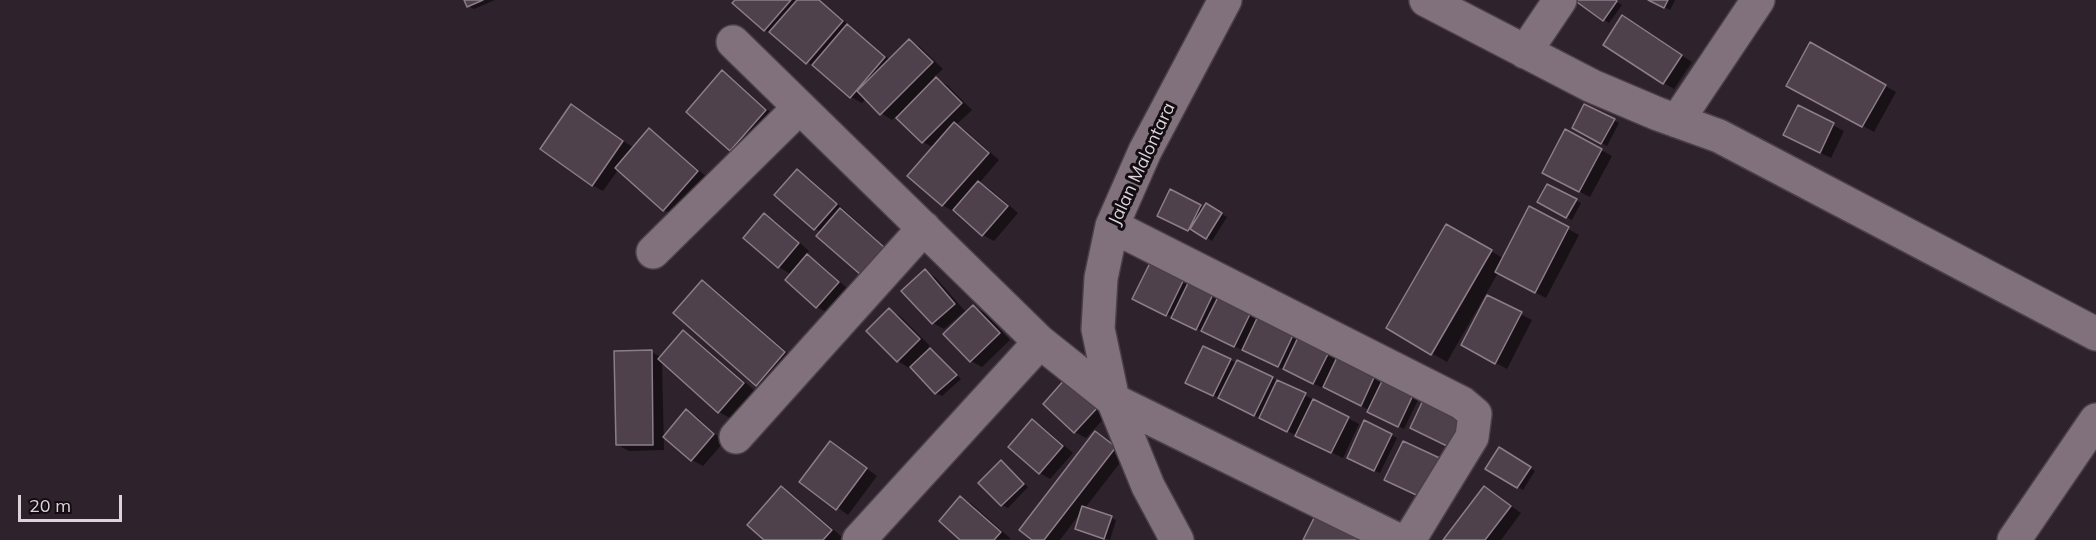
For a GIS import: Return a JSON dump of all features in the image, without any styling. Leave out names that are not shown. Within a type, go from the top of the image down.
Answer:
[{"type":"street","name":"Jalan Malontara","points":[[1177,540],[1148,486],[1113,400],[1098,329],[1101,278],[1112,226],[1145,151],[1225,0]]},
{"type":"street","points":[[1426,0],[1592,86],[1719,136],[2096,334]]},
{"type":"street","points":[[1525,52],[1560,0]]},
{"type":"street","points":[[1677,121],[1758,0]]},
{"type":"street","points":[[733,42],[1040,342],[1113,400],[1398,540]]},
{"type":"street","points":[[653,252],[799,108]]},
{"type":"street","points":[[1112,226],[1462,403],[1475,414],[1472,437],[1409,540]]},
{"type":"street","points":[[736,437],[924,228]]},
{"type":"street","points":[[859,540],[1040,342]]},
{"type":"street","points":[[2014,540],[2096,420]]},
{"type":"building","points":[[464,0],[483,0],[467,7]]},
{"type":"building","points":[[735,0],[791,0],[764,31],[732,3]]},
{"type":"building","points":[[797,0],[819,0],[843,21],[806,64],[769,32]]},
{"type":"building","points":[[1574,0],[1616,0],[1617,1],[1603,21]]},
{"type":"building","points":[[1648,0],[1668,0],[1664,8]]},
{"type":"building","points":[[1622,15],[1682,55],[1663,84],[1603,45]]},
{"type":"building","points":[[847,24],[885,57],[850,98],[812,65]]},
{"type":"building","points":[[909,39],[933,62],[880,115],[857,91]]},
{"type":"building","points":[[1810,42],[1886,85],[1862,127],[1786,86]]},
{"type":"building","points":[[722,70],[766,110],[730,151],[686,112]]},
{"type":"building","points":[[936,77],[962,103],[922,143],[896,118]]},
{"type":"building","points":[[571,104],[623,141],[592,186],[540,149]]},
{"type":"building","points":[[1584,104],[1615,119],[1601,144],[1572,128]]},
{"type":"building","points":[[1798,105],[1834,123],[1820,153],[1783,135]]},
{"type":"building","points":[[954,122],[989,153],[942,206],[907,176]]},
{"type":"building","points":[[649,128],[698,171],[663,211],[615,168]]},
{"type":"building","points":[[1565,129],[1602,149],[1579,192],[1542,173]]},
{"type":"building","points":[[797,169],[837,204],[814,230],[774,195]]},
{"type":"building","points":[[978,181],[1008,206],[982,236],[953,210]]},
{"type":"building","points":[[1547,184],[1577,199],[1566,218],[1537,202]]},
{"type":"building","points":[[1170,189],[1201,205],[1188,231],[1157,216]]},
{"type":"building","points":[[1206,203],[1222,213],[1206,239],[1190,229]]},
{"type":"building","points":[[1529,206],[1569,227],[1535,293],[1495,272]]},
{"type":"building","points":[[840,208],[885,248],[861,275],[816,236]]},
{"type":"building","points":[[764,213],[799,243],[778,268],[743,238]]},
{"type":"building","points":[[1446,224],[1492,250],[1431,355],[1386,328]]},
{"type":"building","points":[[807,254],[839,282],[816,308],[785,280]]},
{"type":"building","points":[[1153,257],[1187,273],[1166,316],[1132,299]]},
{"type":"building","points":[[925,269],[955,304],[932,324],[901,291]]},
{"type":"building","points":[[1191,277],[1216,288],[1196,330],[1171,318]]},
{"type":"building","points":[[702,280],[785,352],[756,386],[673,313]]},
{"type":"building","points":[[1220,293],[1253,308],[1234,347],[1201,331]]},
{"type":"building","points":[[1487,295],[1522,312],[1495,364],[1461,345]]},
{"type":"building","points":[[973,305],[1000,333],[970,362],[943,334]]},
{"type":"building","points":[[889,308],[920,339],[897,362],[866,331]]},
{"type":"building","points":[[1259,314],[1295,331],[1278,367],[1242,350]]},
{"type":"building","points":[[683,330],[744,383],[718,413],[658,359]]},
{"type":"building","points":[[1301,331],[1332,346],[1313,384],[1283,369]]},
{"type":"building","points":[[1203,346],[1231,359],[1213,396],[1185,383]]},
{"type":"building","points":[[930,348],[957,375],[935,394],[910,367]]},
{"type":"building","points":[[652,350],[653,445],[616,445],[614,351]]},
{"type":"building","points":[[1339,353],[1377,371],[1361,406],[1323,387]]},
{"type":"building","points":[[1237,360],[1273,377],[1254,416],[1218,398]]},
{"type":"building","points":[[1066,378],[1098,407],[1074,433],[1043,404]]},
{"type":"building","points":[[1383,379],[1414,393],[1398,427],[1367,412]]},
{"type":"building","points":[[1277,380],[1306,393],[1287,432],[1259,418]]},
{"type":"building","points":[[1425,396],[1466,416],[1451,448],[1410,428]]},
{"type":"building","points":[[1313,399],[1349,417],[1331,453],[1295,436]]},
{"type":"building","points":[[686,409],[714,434],[691,461],[663,437]]},
{"type":"building","points":[[1032,419],[1063,446],[1039,474],[1008,447]]},
{"type":"building","points":[[1364,420],[1392,434],[1374,471],[1347,458]]},
{"type":"building","points":[[1095,431],[1116,447],[1044,540],[1032,540],[1019,530]]},
{"type":"building","points":[[830,441],[867,468],[836,510],[799,482]]},
{"type":"building","points":[[1403,441],[1444,460],[1425,499],[1384,480]]},
{"type":"building","points":[[1499,447],[1531,467],[1517,488],[1485,469]]},
{"type":"building","points":[[1001,460],[1024,484],[1001,506],[978,483]]},
{"type":"building","points":[[781,486],[832,530],[823,540],[764,540],[747,525]]},
{"type":"building","points":[[1484,486],[1511,506],[1485,540],[1443,540]]},
{"type":"building","points":[[960,496],[1001,532],[994,540],[960,540],[939,521]]},
{"type":"building","points":[[1082,506],[1112,516],[1104,539],[1075,529]]},
{"type":"building","points":[[1315,516],[1361,540],[1303,540]]}]
